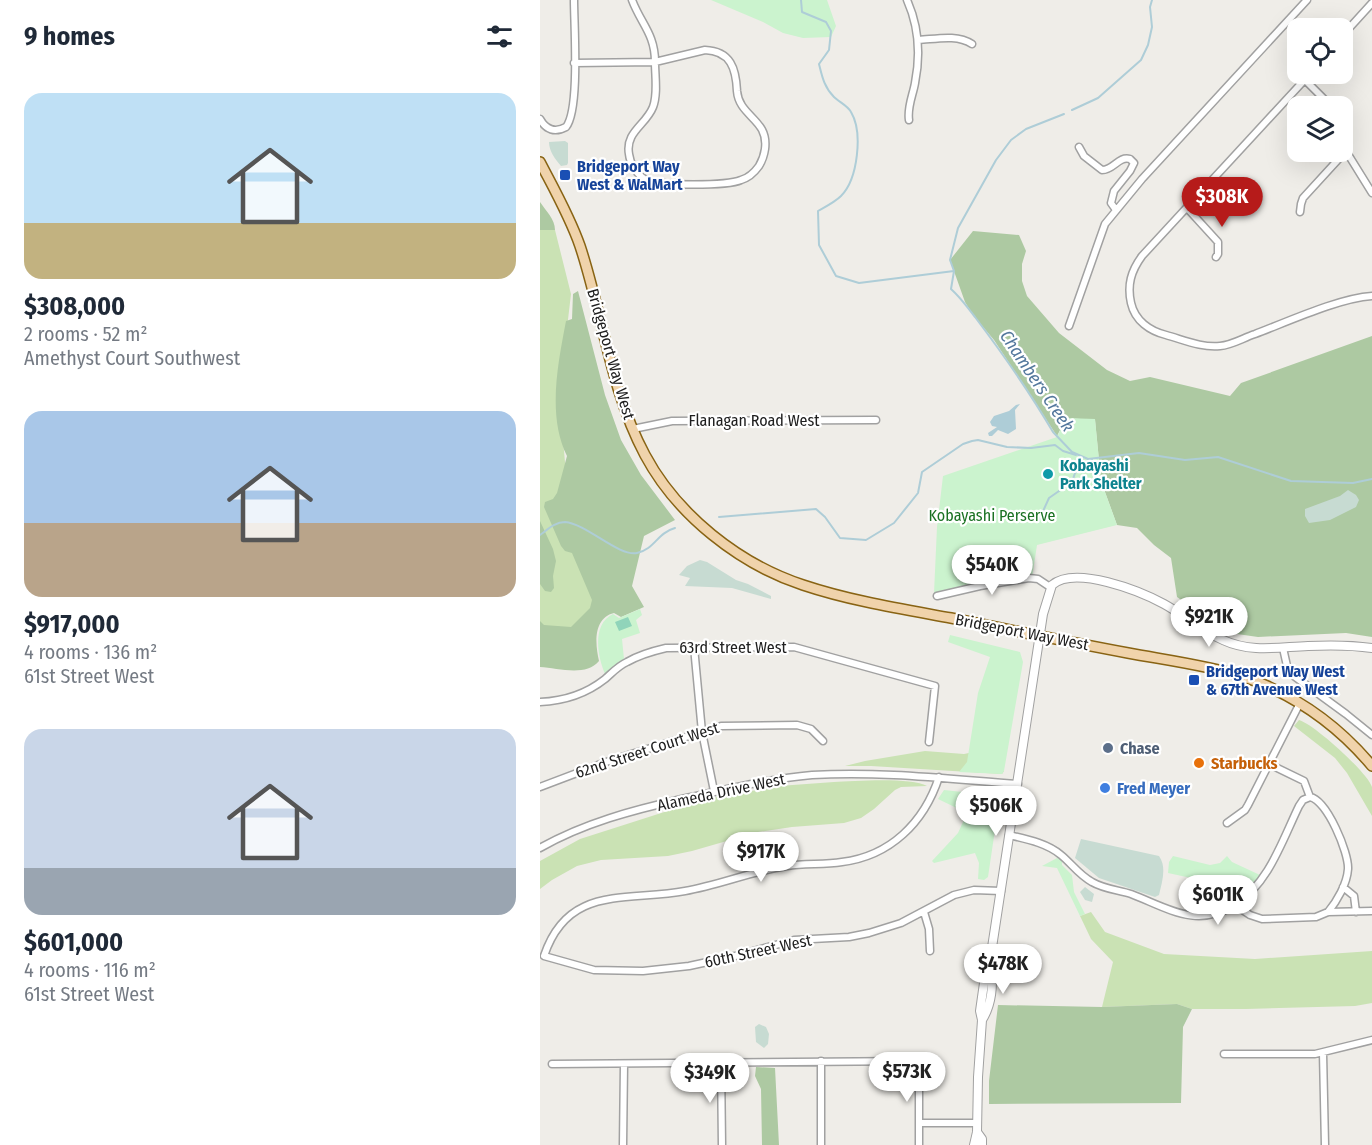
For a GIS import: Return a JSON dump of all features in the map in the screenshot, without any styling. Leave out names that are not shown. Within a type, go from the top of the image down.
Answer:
[{"type":"main road","name":"Bridgeport Way West","points":[[540,162],[579,244],[618,389],[633,429],[656,474],[689,514],[741,555],[802,585],[866,601],[1227,672],[1272,687],[1327,721],[1372,766]]},
{"type":"street","points":[[540,119],[546,127],[555,130],[565,128],[572,117],[574,0]]},
{"type":"street","points":[[574,63],[655,62],[705,50],[717,52],[731,62],[736,73],[740,103],[761,126],[765,139],[763,159],[751,175],[740,181],[726,183],[668,184],[649,181],[637,172],[629,157],[628,144],[634,131],[648,116],[653,105],[655,62],[655,50],[651,35],[632,0]]},
{"type":"street","points":[[907,0],[919,40],[917,72],[908,109],[909,120]]},
{"type":"street","points":[[1069,326],[1105,224],[1142,179],[1218,99],[1306,0]]},
{"type":"street","points":[[1353,24],[1372,3]]},
{"type":"street","points":[[919,40],[954,38],[972,44]]},
{"type":"street","points":[[1301,84],[1142,256],[1131,274],[1132,307],[1138,318],[1154,332],[1200,345],[1226,345],[1338,304],[1372,296]]},
{"type":"street","points":[[1309,84],[1321,96]]},
{"type":"street","points":[[1079,147],[1084,156],[1102,170],[1108,170],[1118,161],[1126,158],[1134,163],[1112,196],[1111,203],[1116,210]]},
{"type":"street","points":[[1300,212],[1303,198],[1336,162]]},
{"type":"street","points":[[1353,162],[1372,193]]},
{"type":"street","points":[[1187,208],[1218,242],[1216,256]]},
{"type":"street","name":"Flanagan Road West","points":[[633,429],[672,421],[876,420]]},
{"type":"street","points":[[974,1145],[977,1132],[981,1005],[985,976],[989,967],[1040,636],[1050,587],[1061,579],[1073,577],[1117,586],[1158,601],[1226,642],[1251,648],[1334,645],[1372,648]]},
{"type":"street","points":[[937,596],[1029,578],[1038,579],[1050,587]]},
{"type":"street","points":[[694,647],[702,732],[714,791]]},
{"type":"street","name":"63rd Street West","points":[[540,702],[560,700],[587,691],[627,661],[652,651],[694,647],[794,647],[934,686],[929,742]]},
{"type":"street","points":[[1283,648],[1283,656],[1291,673],[1372,735]]},
{"type":"street","points":[[1227,823],[1245,810],[1300,703]]},
{"type":"street","name":"62nd Street Court West","points":[[540,787],[606,762],[721,726],[786,724],[811,729],[823,741]]},
{"type":"street","points":[[1269,764],[1304,780],[1310,796],[1322,804],[1346,851],[1348,868],[1335,903],[1328,912]]},
{"type":"street","name":"Alameda Drive West","points":[[540,848],[585,826],[636,810],[745,784],[846,774],[939,777],[1018,784]]},
{"type":"street","name":"60th Street West","points":[[939,777],[928,804],[916,822],[896,841],[875,853],[840,863],[798,864],[768,869],[685,891],[610,898],[592,902],[573,912],[559,925],[547,945],[544,956],[594,970],[666,969],[710,962],[794,940],[849,937],[869,933],[901,923],[944,899],[963,892],[1001,891]]},
{"type":"street","points":[[1009,836],[1051,849],[1061,855],[1086,879],[1099,886],[1134,895],[1174,913],[1186,916],[1205,916],[1220,913],[1250,894],[1262,880],[1299,806],[1310,796]]},
{"type":"street","points":[[1342,887],[1354,896],[1356,912]]},
{"type":"street","points":[[1235,905],[1250,915],[1262,919],[1316,916],[1328,912],[1372,911]]},
{"type":"street","points":[[924,912],[929,929],[930,951]]},
{"type":"street","points":[[1224,1054],[1323,1053],[1372,1040]]},
{"type":"street","points":[[1323,1053],[1325,1145]]},
{"type":"street","points":[[821,1061],[821,1145]]},
{"type":"street","points":[[552,1064],[919,1061],[919,1145]]},
{"type":"street","points":[[722,1063],[722,1145]]},
{"type":"street","points":[[623,1145],[624,1064]]},
{"type":"street","points":[[919,1123],[977,1123]]},
{"type":"street","points":[[977,1132],[981,1145]]},
{"type":"green space","points":[[711,0],[827,0],[836,26],[831,37],[803,38],[783,33]]},
{"type":"green space","points":[[565,141],[568,143],[568,163],[561,166],[551,152],[549,142]]},
{"type":"green space","points":[[540,202],[552,219],[555,230],[540,230]]},
{"type":"green space","points":[[540,230],[555,230],[571,294],[559,396],[567,484],[599,612],[540,666]]},
{"type":"green space","points":[[973,231],[1019,235],[1026,251],[1022,264],[1022,281],[1027,296],[1059,333],[1107,370],[1130,381],[1150,377],[1230,396],[1241,383],[1372,336],[1372,637],[1346,633],[1258,637],[1237,634],[1219,626],[1177,597],[1171,558],[1137,528],[1117,525],[1101,481],[1095,420],[1066,418],[1057,436],[994,340],[965,302],[950,260]]},
{"type":"green space","points":[[578,291],[605,395],[621,440],[641,475],[675,520],[644,536],[632,586],[644,607],[621,617],[614,613],[602,620],[596,640],[599,661],[587,669],[571,670],[540,667],[540,621],[544,625],[571,627],[590,608],[592,600],[572,553],[565,551],[561,546],[544,507],[545,502],[553,499],[557,493],[567,456],[557,424],[556,389],[566,321],[572,319],[573,294]]},
{"type":"green space","name":"Kobayashi Perserve","points":[[1066,418],[1095,419],[1101,481],[1117,525],[1037,545],[1032,578],[937,596],[934,593],[937,527],[943,476],[1057,437]]},
{"type":"green space","points":[[1348,490],[1359,500],[1356,507],[1330,520],[1309,523],[1305,516],[1305,509],[1340,496]]},
{"type":"green space","points":[[540,521],[556,561],[553,576],[554,588],[551,592],[545,591],[540,584]]},
{"type":"green space","points":[[700,560],[771,596],[771,599],[732,588],[685,586],[690,578],[679,575],[687,566]]},
{"type":"green space","points":[[640,609],[642,615],[636,620],[640,633],[622,639],[624,659],[605,674],[598,649],[599,632],[602,625],[613,614],[619,618]]},
{"type":"green space","points":[[628,617],[632,626],[619,631],[615,622]]},
{"type":"green space","points":[[950,635],[1020,652],[1023,662],[1002,774],[959,772],[967,762],[978,693],[990,657],[948,642]]},
{"type":"green space","points":[[1299,720],[1328,739],[1368,780],[1372,787],[1372,816],[1347,773],[1335,758],[1294,726]]},
{"type":"green space","points":[[925,751],[964,754],[974,752],[1004,771],[1002,774],[845,766]]},
{"type":"green space","points":[[909,781],[927,786],[901,787],[861,818],[844,823],[758,832],[668,856],[601,860],[577,866],[540,889],[540,861],[580,839],[705,799],[779,786],[834,782]]},
{"type":"green space","points":[[944,790],[1000,796],[988,877],[984,880],[978,879],[979,863],[975,853],[934,863],[932,861],[958,833],[967,813],[938,799]]},
{"type":"green space","points":[[970,799],[985,800],[984,811],[969,808]]},
{"type":"green space","points":[[1081,839],[1159,856],[1163,870],[1159,895],[1155,897],[1099,878],[1075,858]]},
{"type":"green space","points":[[1173,856],[1210,865],[1220,863],[1227,856],[1232,862],[1260,875],[1243,896],[1227,905],[1200,911],[1205,881],[1168,873],[1169,862]]},
{"type":"green space","points":[[1057,858],[1062,860],[1062,865],[1072,875],[1074,892],[1085,914],[1080,916],[1057,868],[1042,866]]},
{"type":"green space","points":[[1085,887],[1094,894],[1092,902],[1085,900],[1080,892]]},
{"type":"green space","points":[[1091,912],[1105,932],[1164,954],[1255,959],[1372,951],[1372,1003],[1355,1006],[1246,1009],[1192,1009],[1177,1004],[1102,1007],[1113,962],[1091,939],[1080,916]]},
{"type":"green space","points":[[1177,1004],[1192,1009],[1183,1027],[1181,1103],[989,1104],[989,1081],[998,1005],[1102,1007]]},
{"type":"green space","points":[[759,1024],[766,1027],[769,1034],[768,1044],[764,1048],[756,1042],[755,1027]]},
{"type":"green space","points":[[756,1067],[775,1068],[779,1145],[762,1145],[761,1089],[755,1076]]},
{"type":"water","points":[[1020,404],[1015,410],[1016,429],[1008,434],[998,430],[989,436],[988,433],[997,427],[992,426],[990,422],[994,416]]},
{"type":"waterway","points":[[801,0],[802,12],[826,22],[831,31],[829,50],[819,64],[821,73],[831,93],[851,112],[857,131],[855,167],[847,188],[839,198],[818,211],[819,245],[836,276],[859,283],[954,271]]},
{"type":"waterway","name":"Chambers Creek","points":[[1072,110],[1098,98],[1141,60],[1148,45],[1152,27],[1150,7],[1152,0]]},
{"type":"waterway","name":"Chambers Creek","points":[[1064,114],[1026,129],[1011,140],[996,160],[958,228],[950,260],[954,271],[951,289],[1006,359],[1053,432],[1072,452],[1088,459],[1139,453],[1185,460],[1218,457],[1291,481],[1353,483],[1372,479]]},
{"type":"waterway","points":[[719,517],[816,509],[825,517],[840,538],[866,540],[894,523],[918,493],[922,472],[963,444],[978,440],[1007,447],[1031,448],[1055,445],[1063,451],[1076,455]]},
{"type":"waterway","points":[[1039,520],[1049,498],[1072,482],[1075,473],[1092,459]]},
{"type":"waterway","points":[[540,535],[555,525],[565,522],[583,528],[621,550],[637,553],[648,548],[664,533],[675,528]]},
{"type":"place","name":"Bridgeport Way West & WalMart","points":[[565,175]]},
{"type":"place","name":"Kobayashi Park Shelter","points":[[1048,474]]},
{"type":"place","name":"Bridgeport Way West & 67th Avenue West","points":[[1194,680]]},
{"type":"place","name":"Chase","points":[[1108,748]]},
{"type":"place","name":"Starbucks","points":[[1199,763]]},
{"type":"place","name":"Fred Meyer","points":[[1105,788]]}]
